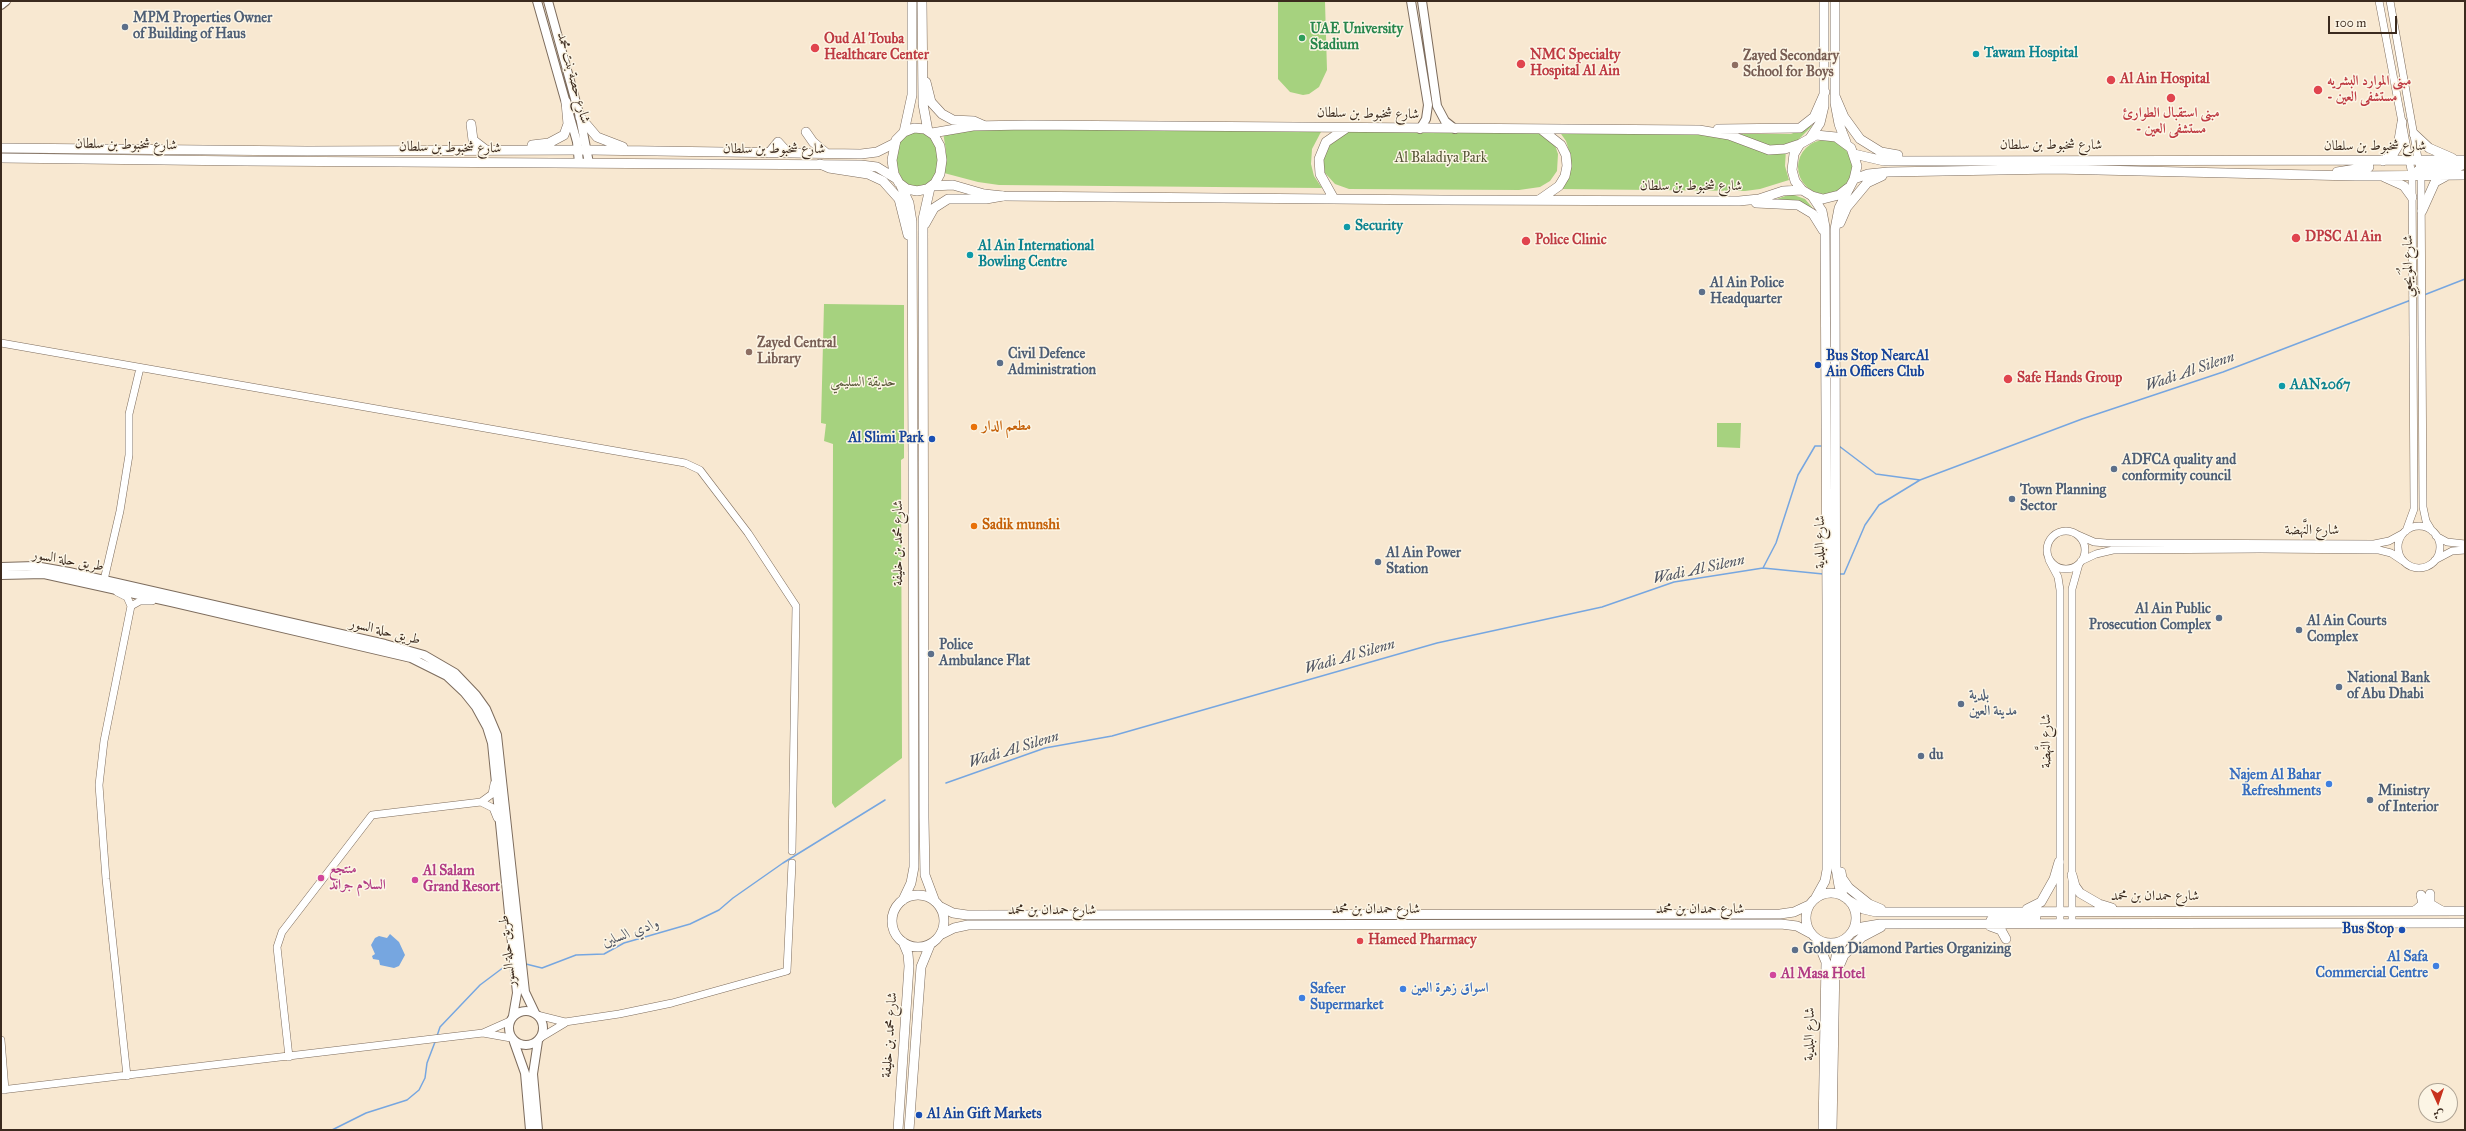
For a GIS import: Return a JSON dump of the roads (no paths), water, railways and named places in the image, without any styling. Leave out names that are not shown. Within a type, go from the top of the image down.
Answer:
[{"type":"main road","points":[[1,5],[6,1]]},
{"type":"main road","name":"شارع حصة بنت محمد","points":[[537,1],[566,102],[578,150],[579,163]]},
{"type":"main road","name":"شارع حصة بنت محمد","points":[[548,1],[580,117],[588,150],[589,164]]},
{"type":"main road","points":[[912,1],[912,95],[904,132],[895,143],[892,160],[895,178],[901,186],[913,191],[931,187],[938,178],[942,160],[939,142],[930,132],[924,111],[922,75],[922,1]]},
{"type":"main road","points":[[1411,1],[1428,109],[1426,119],[1420,129]]},
{"type":"main road","points":[[1422,1],[1440,114],[1454,129]]},
{"type":"main road","points":[[1810,138],[1822,118],[1825,92],[1824,1]]},
{"type":"main road","points":[[1834,1],[1835,96],[1839,124],[1847,144],[1854,154],[1857,166],[1854,179],[1848,188],[1834,197],[1823,199],[1812,196],[1802,190],[1793,176],[1792,165],[1794,154],[1800,144],[1810,138],[1830,135],[1847,144]]},
{"type":"main road","points":[[1418,45],[1423,50],[1428,76],[1434,78]]},
{"type":"main road","points":[[922,75],[932,102],[939,112],[953,120],[974,121],[983,126]]},
{"type":"main road","points":[[1699,130],[1797,129],[1812,120],[1825,92]]},
{"type":"main road","points":[[1835,96],[1844,117],[1856,134],[1870,147],[1886,154],[2013,156],[2022,160]]},
{"type":"main road","points":[[512,150],[526,146],[549,143],[560,138],[567,128],[566,102]]},
{"type":"main road","points":[[580,117],[592,133],[604,141],[646,152]]},
{"type":"main road","points":[[2382,161],[2390,157],[2398,146],[2402,122]]},
{"type":"main road","points":[[459,150],[468,141],[469,125],[473,140],[486,150]]},
{"type":"main road","name":"شارع شخبوط بن سلطان","points":[[930,132],[983,126],[1699,130],[1729,135],[1769,150],[1785,149],[1800,144]]},
{"type":"main road","points":[[904,132],[914,128],[930,132]]},
{"type":"main road","points":[[1334,199],[1320,174],[1319,159],[1326,142],[1347,128]]},
{"type":"main road","points":[[1538,200],[1559,186],[1565,176],[1567,166],[1566,156],[1561,145],[1542,130]]},
{"type":"main road","points":[[806,132],[813,142],[826,153]]},
{"type":"main road","points":[[2414,134],[2429,148],[2463,161]]},
{"type":"main road","name":"شارع شخبوط بن سلطان","points":[[1,148],[588,150],[868,154],[895,143]]},
{"type":"main road","points":[[601,164],[593,160],[593,156],[658,156],[674,152]]},
{"type":"main road","name":"شارع شخبوط بن سلطان","points":[[1854,154],[1884,161],[2382,161],[2449,175],[2465,175]]},
{"type":"main road","name":"شارع شخبوط بن سلطان","points":[[1,158],[589,164],[820,164],[877,167],[895,178]]},
{"type":"main road","points":[[2016,170],[2046,166],[2100,165],[2104,163],[2101,160]]},
{"type":"main road","points":[[2128,170],[2126,168],[2128,165],[2171,164],[2185,161]]},
{"type":"main road","name":"شارع شخبوط بن سلطان","points":[[1854,179],[1881,172],[2016,170],[2128,170],[2379,175],[2463,161]]},
{"type":"main road","points":[[820,164],[826,168],[868,174],[891,188],[902,206],[912,250]]},
{"type":"main road","points":[[2331,175],[2358,167],[2415,168]]},
{"type":"main road","points":[[1835,237],[1847,207],[1872,180],[1882,176],[1944,174],[1971,171]]},
{"type":"main road","points":[[2379,175],[2404,186],[2412,197]]},
{"type":"main road","points":[[2422,211],[2435,182],[2449,175]]},
{"type":"main road","name":"شارع شخبوط بن سلطان","points":[[931,187],[953,185],[984,194],[1003,196],[1739,201],[1759,199],[1783,191],[1802,190]]},
{"type":"main road","name":"شارع محمد بن خليفة","points":[[901,186],[911,216],[912,250],[914,867],[911,882],[903,900]]},
{"type":"main road","name":"شارع محمد بن خليفة","points":[[931,187],[923,212],[924,818],[925,875],[934,899]]},
{"type":"main road","name":"شارع البلدية","points":[[1846,898],[1836,873],[1837,848],[1831,604],[1826,554],[1825,477],[1830,400],[1835,237],[1837,215],[1848,188]]},
{"type":"main road","points":[[923,235],[929,214],[942,201],[955,198],[986,199],[1003,196]]},
{"type":"main road","name":"شارع البلدية","points":[[1812,196],[1822,212],[1825,233],[1830,400],[1835,477],[1835,553],[1831,604],[1827,870],[1825,881],[1812,902]]},
{"type":"main road","points":[[1739,201],[1798,205],[1813,214],[1825,233]]},
{"type":"main road","name":"طريق حلة السور","points":[[1,567],[45,567],[171,602],[411,658],[430,666],[447,676],[464,692],[476,707],[487,727],[492,743],[501,835],[519,970],[525,992],[536,1014]]},
{"type":"main road","name":"طريق حلة السور","points":[[1,574],[33,573],[103,583],[414,651],[455,673],[486,708],[497,735],[517,957]]},
{"type":"main road","points":[[1837,848],[1842,878],[1850,888],[1869,904],[1894,912]]},
{"type":"main road","points":[[2011,911],[2032,908],[2041,902],[2054,879],[2059,862]]},
{"type":"main road","points":[[2072,875],[2075,886],[2080,893],[2102,905],[2121,911]]},
{"type":"main road","points":[[1826,893],[1846,898],[1855,912],[1856,920],[1851,933],[1844,940],[1828,944],[1814,937],[1805,917],[1812,902],[1826,893]]},
{"type":"main road","points":[[918,895],[934,899],[941,907],[945,918],[942,934],[930,945],[919,947],[903,942],[896,934],[892,924],[893,913],[903,900],[918,895]]},
{"type":"main road","points":[[2415,911],[2423,904],[2426,895],[2430,904],[2443,911]]},
{"type":"main road","name":"شارع حمدان بن محمد","points":[[1846,898],[1869,911],[2011,911],[2061,917],[2076,924],[2465,923]]},
{"type":"main road","name":"شارع حمدان بن محمد","points":[[941,907],[953,913],[968,915],[1751,914],[1786,913],[1812,902]]},
{"type":"main road","name":"شارع حمدان بن محمد","points":[[1851,933],[1867,926],[1985,924],[2061,917],[2072,911],[2465,911]]},
{"type":"main road","points":[[2076,924],[2081,917],[2142,916],[2158,912]]},
{"type":"main road","name":"شارع حمدان بن محمد","points":[[942,934],[954,928],[968,925],[1786,924],[1797,926],[1814,937]]},
{"type":"main road","points":[[1985,924],[2001,930],[2006,939]]},
{"type":"main road","points":[[1835,978],[1842,960],[1848,951],[1866,933],[1888,925]]},
{"type":"main road","name":"شارع البلدية","points":[[1814,937],[1826,962],[1823,1130]]},
{"type":"main road","name":"شارع البلدية","points":[[1832,1130],[1836,956],[1844,940]]},
{"type":"main road","name":"شارع محمد بن خليفة","points":[[898,1130],[909,966],[908,954],[903,942]]},
{"type":"main road","name":"شارع محمد بن خليفة","points":[[909,1130],[921,967],[930,945]]},
{"type":"main road","name":"طريق حلة السور","points":[[512,1019],[517,993],[519,970]]},
{"type":"main road","points":[[530,1130],[525,1073],[509,1032],[512,1019],[523,1011],[536,1014],[543,1025],[533,1074],[538,1130]]},
{"type":"main road","points":[[513,1040],[529,1046],[539,1040]]},
{"type":"street","name":"شارع المُوَيجعِي","points":[[2379,1],[2402,122],[2415,168],[2422,211],[2423,507],[2426,521],[2434,533]]},
{"type":"street","name":"شارع المُوَيجعِي","points":[[2390,1],[2414,134],[2415,168],[2412,197],[2414,268],[2414,509],[2404,532]]},
{"type":"street","points":[[1,344],[685,463],[700,470],[748,533],[796,606],[792,851]]},
{"type":"street","points":[[127,1076],[106,879],[98,785],[104,741],[131,606],[127,597],[103,583],[120,511],[128,455],[129,414],[140,368]]},
{"type":"street","points":[[2465,544],[2447,542],[2434,533],[2416,526],[2404,532],[2398,545],[2403,561],[2412,566],[2421,568],[2446,553],[2465,550]]},
{"type":"street","points":[[2063,530],[2078,535],[2085,544],[2085,550],[2080,563],[2063,569],[2053,564],[2049,560],[2046,549],[2051,537],[2063,530]]},
{"type":"street","name":"شارع النَّهضة","points":[[2078,535],[2094,542],[2106,543],[2374,544],[2389,541],[2404,532]]},
{"type":"street","points":[[2434,533],[2439,545],[2435,560]]},
{"type":"street","name":"شارع النَّهضة","points":[[2076,924],[2072,911],[2072,589],[2080,563],[2096,554],[2113,550],[2236,549],[2379,550],[2391,553],[2403,561]]},
{"type":"street","name":"شارع النَّهضة","points":[[2049,560],[2058,577],[2060,590],[2059,862],[2061,917]]},
{"type":"street","points":[[131,606],[144,600],[171,602]]},
{"type":"street","points":[[481,802],[494,792],[495,767]]},
{"type":"street","points":[[2060,768],[2062,799],[2066,803],[2072,803]]},
{"type":"street","points":[[289,1058],[277,947],[282,932],[372,815],[481,802],[491,806],[496,812],[501,835]]},
{"type":"street","points":[[536,1014],[565,1022],[619,1014],[672,1003],[787,970],[792,863]]},
{"type":"street","points":[[1,1040],[3,1090],[289,1058],[483,1033],[512,1019]]},
{"type":"street","points":[[539,1040],[565,1022]]},
{"type":"street","points":[[483,1033],[513,1040]]},
{"type":"water","points":[[390,934],[399,942],[405,955],[399,966],[394,968],[380,965],[379,960],[373,959],[372,956],[375,954],[371,945],[375,938],[379,936],[387,938]]},
{"type":"waterway","name":"Wadi Al Silenn","points":[[2424,295],[2465,279]]},
{"type":"waterway","name":"Wadi Al Silenn","points":[[1839,574],[1844,574],[1865,525],[1879,505],[1920,480],[2082,419],[2223,372],[2411,300]]},
{"type":"waterway","name":"Wadi Al Silenn","points":[[1763,568],[1776,543],[1798,475],[1815,446],[1823,446]]},
{"type":"waterway","name":"Wadi Al Silenn","points":[[1839,446],[1876,474],[1920,480]]},
{"type":"waterway","name":"Wadi Al Silenn","points":[[946,783],[1045,748],[1112,736],[1437,643],[1602,607],[1674,582],[1763,568],[1823,574]]},
{"type":"waterway","name":"وادي السلين","points":[[526,964],[542,968],[576,955],[604,954],[624,943],[690,924],[719,910],[733,898],[783,863],[885,800]]},
{"type":"waterway","name":"وادي السلين","points":[[437,1036],[440,1027],[480,985],[504,967],[510,965]]},
{"type":"waterway","name":"وادي السلين","points":[[332,1130],[366,1113],[407,1100],[419,1090],[425,1078],[427,1063],[435,1042]]},
{"type":"place","name":"MPM Properties Owner of Building of Haus","points":[[125,27]]},
{"type":"place","name":"UAE University Stadium","points":[[1302,38]]},
{"type":"place","name":"Oud Al Touba Healthcare Center","points":[[815,48]]},
{"type":"place","name":"Tawam Hospital","points":[[1976,54]]},
{"type":"place","name":"NMC Specialty Hospital Al Ain","points":[[1521,64]]},
{"type":"place","name":"Zayed Secondary School for Boys","points":[[1735,65]]},
{"type":"place","name":"Al Ain Hospital","points":[[2111,80]]},
{"type":"place","name":"مبنى الموارد البشريه - مستشفى العين","points":[[2318,90]]},
{"type":"place","name":"مبنى استقبال الطوارئ - مستشفى العين","points":[[2171,98]]},
{"type":"place","name":"Security","points":[[1347,227]]},
{"type":"place","name":"DPSC Al Ain","points":[[2296,238]]},
{"type":"place","name":"Police Clinic","points":[[1526,241]]},
{"type":"place","name":"Al Ain International Bowling Centre","points":[[970,255]]},
{"type":"place","name":"Al Ain Police Headquarter","points":[[1702,292]]},
{"type":"place","name":"Zayed Central Library","points":[[749,352]]},
{"type":"place","name":"Civil Defence Administration","points":[[1000,363]]},
{"type":"place","name":"Bus Stop NearcAl Ain Officers Club","points":[[1818,365]]},
{"type":"place","name":"Safe Hands Group","points":[[2008,379]]},
{"type":"place","name":"AAN2067","points":[[2282,386]]},
{"type":"place","name":"مطعم الدار","points":[[974,427]]},
{"type":"place","name":"Al Slimi Park","points":[[932,439]]},
{"type":"place","name":"ADFCA quality and conformity council","points":[[2114,469]]},
{"type":"place","name":"Town Planning Sector","points":[[2012,499]]},
{"type":"place","name":"Sadik munshi","points":[[974,526]]},
{"type":"place","name":"Al Ain Power Station","points":[[1378,562]]},
{"type":"place","name":"Al Ain Public Prosecution Complex","points":[[2219,618]]},
{"type":"place","name":"Al Ain Courts Complex","points":[[2299,630]]},
{"type":"place","name":"Police Ambulance Flat","points":[[931,654]]},
{"type":"place","name":"National Bank of Abu Dhabi","points":[[2339,687]]},
{"type":"place","name":"بلدية مدينة العين","points":[[1961,704]]},
{"type":"place","name":"du","points":[[1921,756]]},
{"type":"place","name":"Najem Al Bahar Refreshments","points":[[2329,784]]},
{"type":"place","name":"Ministry of Interior","points":[[2370,800]]},
{"type":"place","name":"منتجع السلام جراند","points":[[321,878]]},
{"type":"place","name":"Al Salam Grand Resort","points":[[415,880]]},
{"type":"place","name":"Bus Stop","points":[[2402,930]]},
{"type":"place","name":"Hameed Pharmacy","points":[[1360,941]]},
{"type":"place","name":"Golden Diamond Parties Organizing","points":[[1795,950]]},
{"type":"place","name":"Al Safa Commercial Centre","points":[[2436,966]]},
{"type":"place","name":"Al Masa Hotel","points":[[1773,975]]},
{"type":"place","name":"اسواق زهرة العين","points":[[1403,989]]},
{"type":"place","name":"Safeer Supermarket","points":[[1302,998]]},
{"type":"place","name":"Al Ain Gift Markets","points":[[919,1115]]},
{"type":"park label","name":"Al Baladiya Park","points":[[1441,159]]},
{"type":"park label","name":"حديقة السليمي","points":[[863,383]]}]
